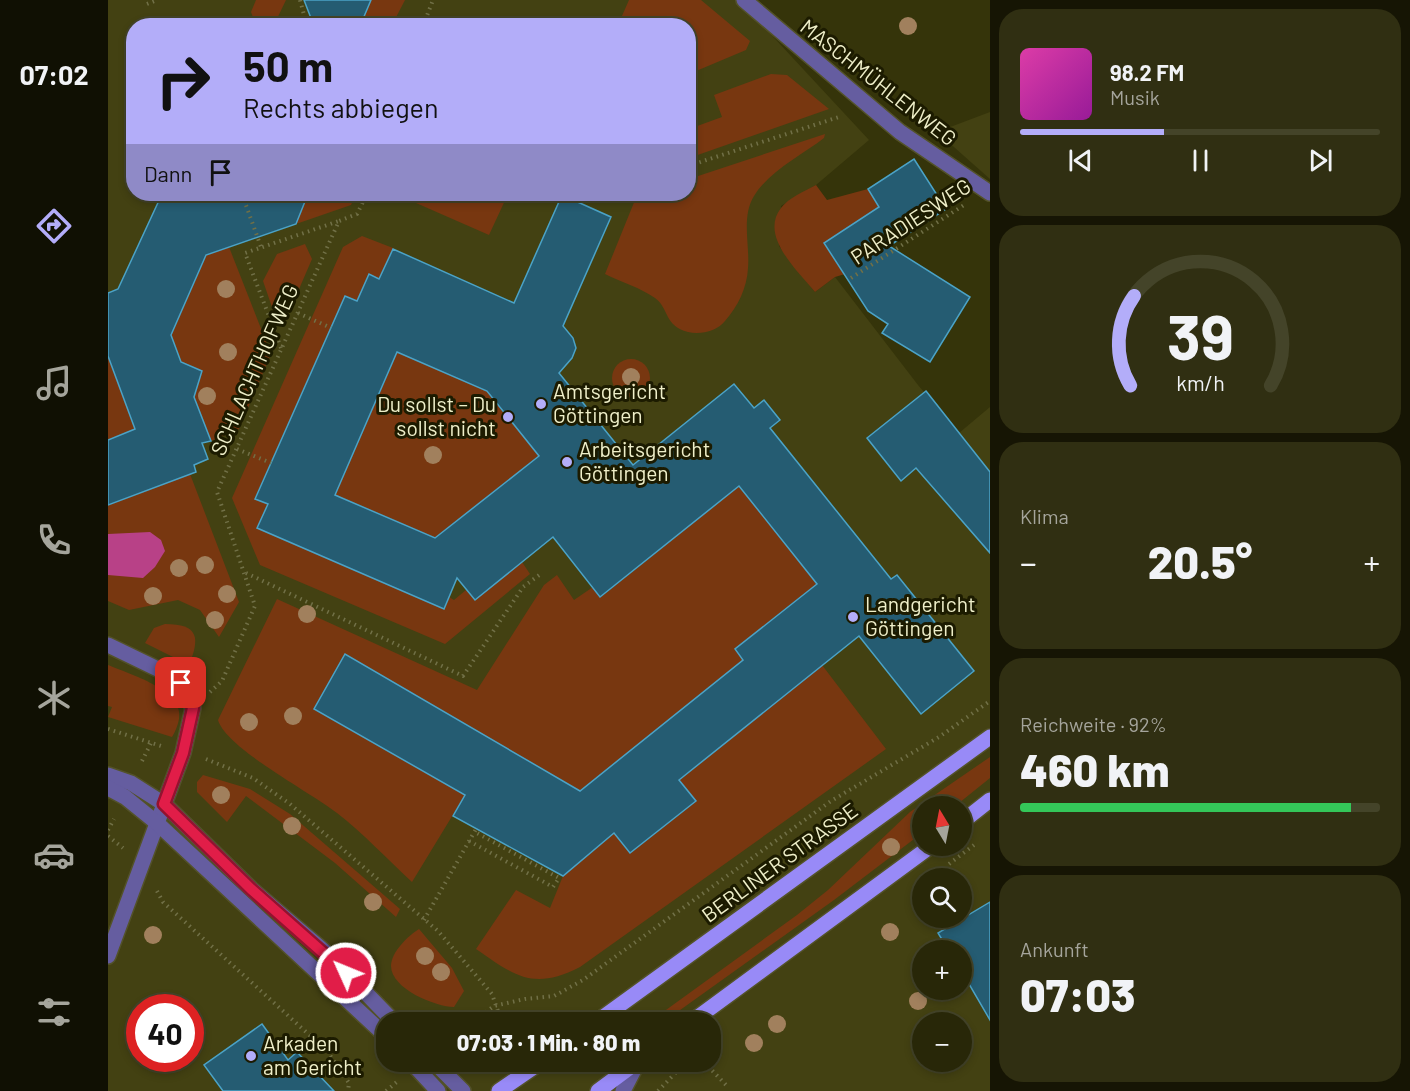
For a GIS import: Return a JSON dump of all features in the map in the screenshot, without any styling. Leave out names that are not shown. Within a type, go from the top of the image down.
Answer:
[{"type":"main road","name":"BERLINER STRASSE","points":[[610,1012],[990,737]]},
{"type":"main road","points":[[972,814],[990,800]]},
{"type":"main road","points":[[705,1012],[917,856]]},
{"type":"main road","points":[[499,1091],[527,1072]]},
{"type":"main road","points":[[598,1091],[624,1072]]},
{"type":"street","name":"MASCHMÜHLENWEG","points":[[744,0],[900,132],[988,192]]},
{"type":"street","points":[[108,645],[175,679],[188,693],[193,708],[183,753],[108,956]]},
{"type":"street","points":[[108,775],[131,783],[164,804],[251,889],[331,957],[384,1012]]},
{"type":"street","points":[[108,788],[125,797],[157,823],[376,1027]]},
{"type":"street","points":[[420,1072],[438,1091]]},
{"type":"street","points":[[444,1072],[463,1091]]},
{"type":"street","points":[[623,1091],[633,1072]]},
{"type":"path","points":[[147,4],[157,0]]},
{"type":"path","points":[[300,0],[305,18]]},
{"type":"path","points":[[426,18],[433,0]]},
{"type":"path","points":[[696,163],[844,115],[859,99]]},
{"type":"path","name":"PARADIESWEG","points":[[852,278],[988,192]]},
{"type":"path","points":[[245,201],[261,247]]},
{"type":"path","name":"SCHLACHTHOFWEG","points":[[193,708],[222,681],[255,606],[217,492],[339,221],[357,214],[364,201]]},
{"type":"path","points":[[281,349],[245,253],[339,221]]},
{"type":"path","points":[[297,313],[331,328]]},
{"type":"path","points":[[237,448],[271,463]]},
{"type":"path","points":[[245,573],[463,675],[523,587],[542,573]]},
{"type":"path","points":[[486,1012],[494,1006],[525,999],[554,996],[583,980],[831,801],[939,737],[990,701]]},
{"type":"path","points":[[108,729],[207,759],[253,778],[290,804],[438,931],[492,994],[497,1012]]},
{"type":"path","points":[[424,920],[475,830],[559,878],[553,887],[469,841]]},
{"type":"path","points":[[943,868],[982,840]]},
{"type":"path","points":[[142,864],[164,902],[327,1051],[349,1083],[348,1091]]},
{"type":"path","points":[[658,1091],[676,1072]]},
{"type":"path","points":[[714,1072],[727,1086]]},
{"type":"shaded area","points":[[108,0],[739,0],[869,140],[816,185],[781,206],[779,246],[815,292],[835,277],[918,385],[959,433],[990,407],[990,1091],[108,1091]]},
{"type":"shaded area","points":[[256,0],[286,0],[277,18],[253,18],[251,12]]},
{"type":"shaded area","points":[[371,0],[405,0],[396,18],[364,18]]},
{"type":"shaded area","points":[[629,0],[701,0],[750,41],[746,50],[696,71],[696,18],[621,18]]},
{"type":"shaded area","points":[[771,74],[787,75],[829,109],[696,156],[696,126],[722,117],[714,95]]},
{"type":"shaded area","points":[[990,112],[990,179],[937,132]]},
{"type":"shaded area","points":[[825,134],[824,138],[768,179],[754,196],[748,213],[747,275],[741,296],[725,321],[718,327],[698,333],[688,332],[675,326],[655,298],[605,274],[635,201],[696,201],[696,177]]},
{"type":"shaded area","points":[[816,185],[827,200],[868,189],[879,207],[845,274],[835,277],[815,292],[783,253],[775,230],[775,219],[784,204]]},
{"type":"shaded area","points":[[305,201],[353,201],[351,205],[296,224]]},
{"type":"shaded area","points":[[417,201],[505,201],[489,235],[416,203]]},
{"type":"shaded area","points":[[362,236],[393,248],[379,279],[369,275],[357,301],[345,296],[255,498],[268,504],[258,528],[444,609],[449,597],[454,600],[466,590],[475,600],[522,562],[530,574],[445,644],[260,565],[232,498],[343,247]]},
{"type":"shaded area","points":[[305,244],[312,259],[290,310],[274,313],[263,281],[277,254]]},
{"type":"shaded area","points":[[229,247],[271,354],[239,429],[211,441],[189,386],[198,383],[202,371],[193,367],[185,371],[171,335],[206,255]]},
{"type":"shaded area","points":[[397,352],[487,391],[539,456],[435,538],[335,495]]},
{"type":"shaded area","points":[[108,356],[135,429],[108,440]]},
{"type":"shaded area","points":[[631,359],[644,365],[650,378],[644,391],[631,397],[618,391],[612,378],[618,365]]},
{"type":"shaded area","points":[[190,474],[239,602],[219,637],[200,610],[178,600],[129,610],[108,601],[108,505]]},
{"type":"shaded area","points":[[739,486],[817,584],[735,649],[743,660],[580,791],[345,655],[314,709],[465,795],[412,882],[337,813],[270,769],[236,743],[224,731],[218,720],[277,599],[477,690],[544,585],[557,575],[574,600],[593,587],[601,597]]},
{"type":"shaded area","points":[[150,532],[161,540],[165,551],[155,567],[143,578],[108,575],[108,534]]},
{"type":"shaded area","points":[[165,624],[185,627],[194,634],[195,647],[189,665],[145,643],[154,628]]},
{"type":"shaded area","points":[[108,665],[154,684],[173,700],[179,709],[179,719],[172,737],[108,717],[112,707],[108,706]]},
{"type":"shaded area","points":[[822,665],[886,749],[580,967],[549,978],[525,977],[502,967],[476,949],[516,890],[550,908],[563,876],[614,833],[630,853],[695,801],[679,780]]},
{"type":"shaded area","points":[[990,757],[990,778],[968,796],[933,796]]},
{"type":"shaded area","points":[[203,775],[250,789],[290,814],[400,909],[396,917],[335,863],[246,796],[227,822],[197,792],[197,782]]},
{"type":"shaded area","points":[[912,811],[912,841],[834,900],[677,1012],[663,1012],[828,890]]},
{"type":"shaded area","points":[[419,929],[452,968],[464,991],[454,1007],[437,1004],[416,995],[398,982],[393,974],[391,966],[394,955],[405,940]]},
{"type":"building","points":[[304,0],[371,0],[363,18],[311,18]]},
{"type":"building","points":[[914,159],[946,209],[889,246],[970,297],[930,362],[882,333],[888,324],[868,311],[824,243],[879,207],[868,189]]},
{"type":"building","points":[[159,201],[305,201],[296,224],[206,255],[171,335],[181,362],[202,371],[194,397],[211,441],[202,443],[208,459],[194,465],[196,472],[108,505],[108,440],[135,429],[108,356],[108,293],[118,289]]},
{"type":"building","points":[[559,201],[575,201],[611,217],[563,326],[573,338],[576,348],[572,358],[559,373],[633,465],[734,384],[754,408],[764,400],[780,420],[770,428],[891,579],[897,575],[974,671],[921,714],[859,636],[679,780],[696,801],[630,853],[614,833],[563,876],[453,816],[465,795],[314,709],[345,654],[580,791],[743,660],[735,649],[817,584],[739,486],[600,597],[553,537],[475,600],[457,578],[444,609],[257,528],[268,504],[255,499],[345,296],[357,301],[369,274],[379,279],[393,249],[514,303]],"holes":[[[397,352],[487,391],[539,456],[435,538],[335,495]]]},
{"type":"building","points":[[926,391],[990,472],[990,553],[916,468],[901,481],[867,438]]},
{"type":"building","points":[[990,902],[990,1020],[972,989],[972,940],[942,940],[938,933],[946,928],[972,928],[972,913]]},
{"type":"building","name":"Arkaden am Gericht","points":[[262,1024],[288,1060],[297,1052],[334,1091],[223,1091],[204,1065]]},
{"type":"place","name":"Amtsgericht Göttingen","points":[[541,404]]},
{"type":"place","name":"Du sollst – Du sollst nicht","points":[[508,417]]},
{"type":"place","name":"Arbeitsgericht Göttingen","points":[[567,462]]},
{"type":"place","name":"Landgericht Göttingen","points":[[853,617]]},
{"type":"place","name":"Arkaden am Gericht","points":[[251,1056]]},
{"type":"route","points":[[181,683],[188,693],[193,708],[183,753],[164,804],[251,889],[331,957],[346,973]]}]
